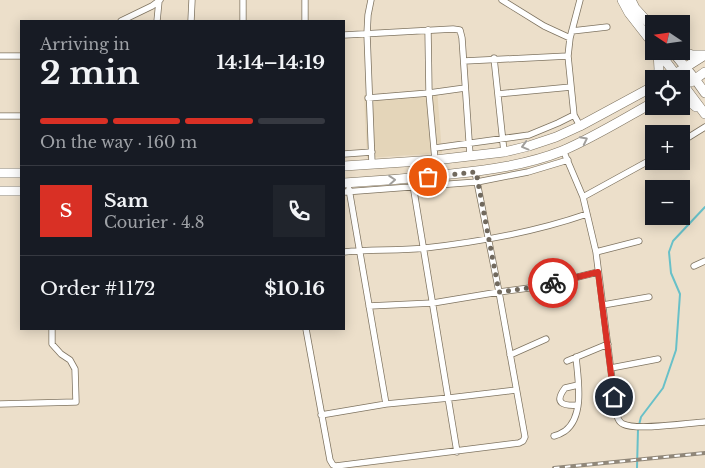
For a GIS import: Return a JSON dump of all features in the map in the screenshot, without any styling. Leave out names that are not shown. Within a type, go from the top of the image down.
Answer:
[{"type":"main road","points":[[622,0],[629,13],[645,33]]},
{"type":"main road","points":[[631,0],[635,8],[645,19]]},
{"type":"main road","points":[[690,54],[705,55]]},
{"type":"main road","points":[[684,70],[685,67],[705,55]]},
{"type":"main road","points":[[679,60],[705,93]]},
{"type":"main road","points":[[690,80],[695,79],[705,72]]},
{"type":"main road","points":[[345,166],[435,160],[501,152],[530,146],[580,126],[645,91]]},
{"type":"main road","points":[[690,95],[705,115]]},
{"type":"main road","points":[[690,102],[705,115]]},
{"type":"main road","points":[[346,187],[412,183],[501,168],[540,158],[563,150],[645,107]]},
{"type":"main road","points":[[501,152],[501,168]]},
{"type":"main road","points":[[0,173],[20,173]]},
{"type":"main road","points":[[0,191],[20,191]]},
{"type":"street","points":[[123,20],[152,6],[159,0]]},
{"type":"street","points":[[157,20],[159,0]]},
{"type":"street","points":[[191,20],[192,0]]},
{"type":"street","points":[[243,20],[244,0]]},
{"type":"street","points":[[305,0],[305,20]]},
{"type":"street","points":[[371,0],[366,34],[372,164]]},
{"type":"street","points":[[502,0],[544,26],[570,38]]},
{"type":"street","points":[[580,0],[570,38],[568,56],[574,115],[580,126]]},
{"type":"street","points":[[572,31],[607,27]]},
{"type":"street","points":[[428,30],[429,93],[435,160]]},
{"type":"street","points":[[345,35],[460,30],[464,61],[470,155]]},
{"type":"street","points":[[0,56],[20,56]]},
{"type":"street","points":[[464,61],[494,58],[568,56]]},
{"type":"street","points":[[494,58],[502,138],[501,152]]},
{"type":"street","points":[[498,94],[571,86]]},
{"type":"street","points":[[368,98],[465,88]]},
{"type":"street","points":[[435,148],[529,135],[574,115]]},
{"type":"street","points":[[0,116],[20,116]]},
{"type":"street","points":[[690,137],[705,128]]},
{"type":"street","points":[[563,150],[583,197],[596,252],[618,420],[623,424],[648,427],[705,422]]},
{"type":"street","points":[[345,154],[372,152]]},
{"type":"street","points":[[458,452],[412,183],[477,182],[528,172],[568,160]]},
{"type":"street","points":[[583,197],[645,163]]},
{"type":"street","points":[[306,330],[330,460],[333,465],[458,452],[523,441],[525,437],[476,172]]},
{"type":"street","points":[[346,187],[360,250],[386,404]]},
{"type":"street","points":[[345,252],[423,248],[488,239],[549,226],[587,214]]},
{"type":"street","points":[[596,252],[639,242]]},
{"type":"street","points":[[694,266],[705,261]]},
{"type":"street","points":[[369,306],[433,303],[536,287],[598,272]]},
{"type":"street","points":[[602,305],[649,297]]},
{"type":"street","points":[[0,404],[76,402],[74,369],[70,360],[52,344],[52,330]]},
{"type":"street","points":[[510,355],[546,339]]},
{"type":"street","points":[[568,361],[608,344]]},
{"type":"street","points":[[554,436],[566,430],[572,422],[578,406],[576,357]]},
{"type":"street","points":[[611,368],[658,359]]},
{"type":"street","points":[[578,385],[565,388],[560,400],[566,406],[578,406]]},
{"type":"street","points":[[322,414],[386,404],[516,390]]},
{"type":"shaded area","points":[[437,89],[442,153],[367,158],[364,95]]},
{"type":"waterway","points":[[639,425],[641,417],[663,388],[676,350],[680,294],[671,273],[669,252],[673,241],[705,207]]},
{"type":"waterway","points":[[637,468],[638,429]]},
{"type":"railway","points":[[554,468],[705,453]]},
{"type":"way so far","points":[[428,177],[476,172],[499,292],[553,283]]},
{"type":"route","points":[[553,283],[598,272],[614,397]]}]
